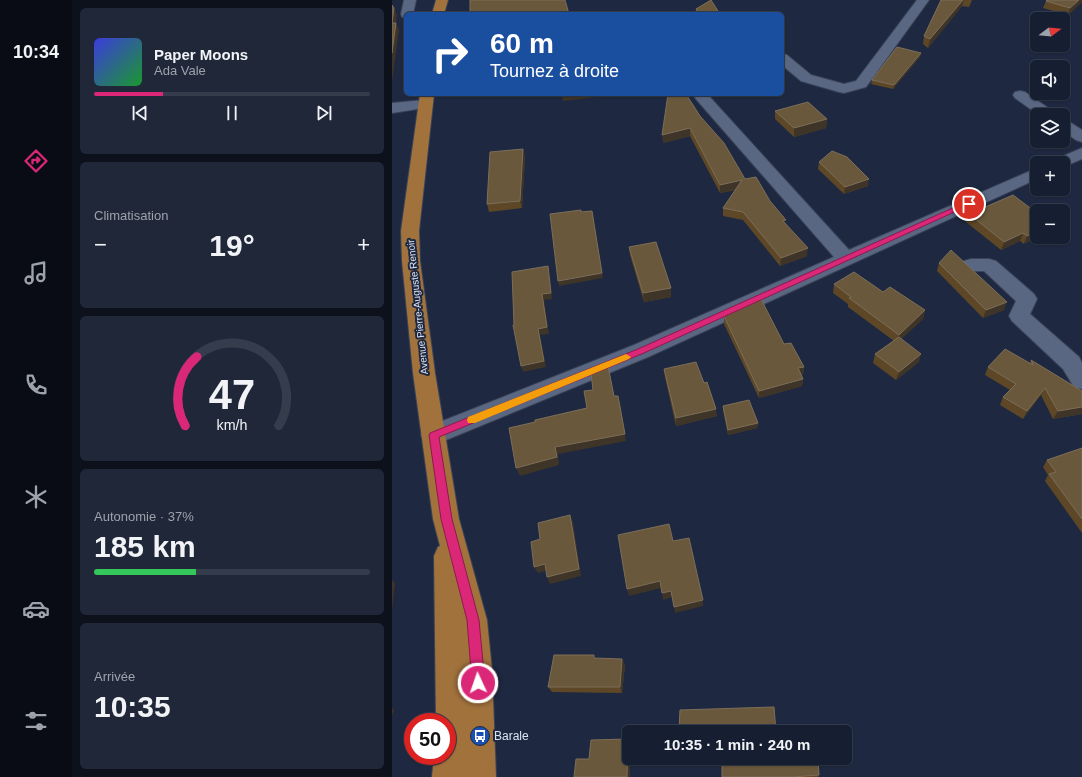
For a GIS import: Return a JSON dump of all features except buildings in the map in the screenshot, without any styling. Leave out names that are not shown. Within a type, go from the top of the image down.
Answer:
[{"type":"main road","points":[[433,0],[434,12]]},
{"type":"main road","points":[[439,12],[442,0]]},
{"type":"main road","name":"Avenue Pierre-Auguste Renoir","points":[[426,99],[410,231],[411,261],[433,435],[446,519],[473,620],[478,670],[480,777]]},
{"type":"main road","name":"Avenue Pierre-Auguste Renoir","points":[[446,519],[451,706],[448,777]]},
{"type":"lane","points":[[408,12],[410,0]]},
{"type":"lane","points":[[784,60],[806,78],[818,82],[844,89],[861,84],[922,0]]},
{"type":"lane","points":[[1020,95],[1039,108]]},
{"type":"lane","points":[[701,96],[846,259]]},
{"type":"lane","points":[[392,108],[426,99]]},
{"type":"lane","points":[[1070,129],[1082,137]]},
{"type":"lane","points":[[1070,158],[1082,153]]},
{"type":"lane","points":[[433,435],[641,351],[1030,176]]},
{"type":"lane","points":[[971,265],[989,265],[1027,299],[1019,316],[1071,363],[1082,381]]},
{"type":"slow traffic","points":[[471,420],[626,357]]},
{"type":"place","name":"Barale","points":[[480,736]]},
{"type":"route","points":[[478,683],[473,620],[446,519],[433,435],[641,351],[969,204]]}]
